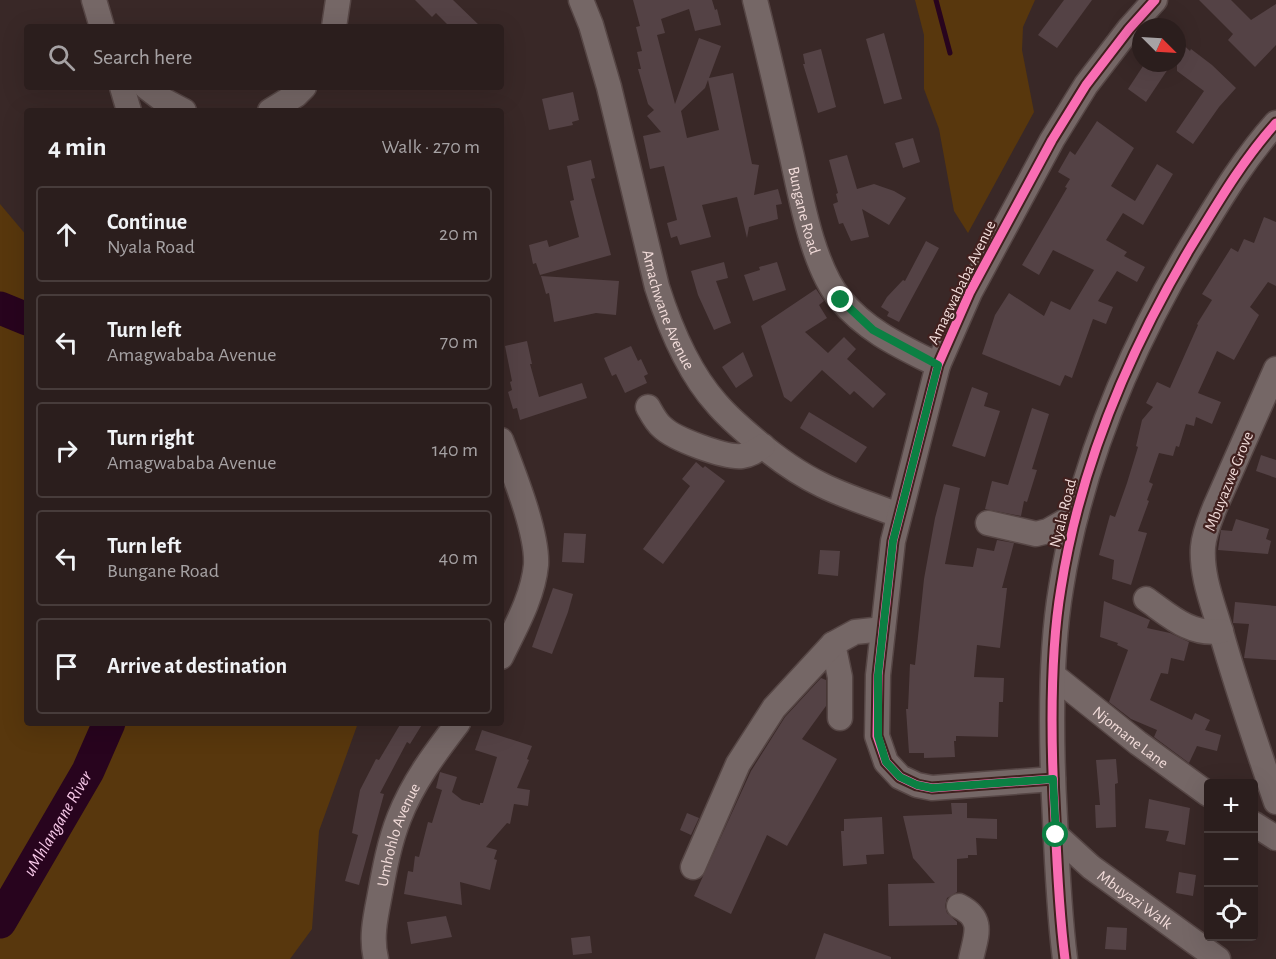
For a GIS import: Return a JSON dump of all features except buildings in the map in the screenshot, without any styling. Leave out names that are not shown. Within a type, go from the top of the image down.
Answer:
[{"type":"street","points":[[94,0],[101,24]]},
{"type":"street","points":[[334,24],[338,0]]},
{"type":"street","name":"Amachwane Avenue","points":[[581,0],[591,25],[609,87],[657,287],[666,316],[689,363],[716,403],[778,460],[821,485],[898,515]]},
{"type":"street","name":"Bungane Road","points":[[756,0],[800,195],[819,260],[833,290],[853,313],[873,330],[938,365]]},
{"type":"street","name":"Amagwababa Avenue","points":[[1053,779],[943,788],[917,785],[900,777],[886,762],[878,736],[878,675],[893,541],[938,365],[970,292],[1052,140],[1086,85],[1129,29],[1155,0]]},
{"type":"street","points":[[123,90],[128,108]]},
{"type":"street","points":[[150,90],[178,108]]},
{"type":"street","points":[[275,108],[301,90]]},
{"type":"street","name":"Nyala Road","points":[[1065,959],[1060,920],[1053,779],[1054,676],[1060,588],[1076,515],[1107,415],[1127,366],[1152,315],[1230,182],[1276,123]]},
{"type":"street","name":"Mbuyazwe Grove","points":[[1276,369],[1215,507],[1203,546],[1209,594],[1276,802]]},
{"type":"street","points":[[648,407],[657,422],[677,438],[720,453],[743,456],[763,446]]},
{"type":"street","points":[[504,449],[532,531],[536,554],[529,595],[504,650]]},
{"type":"street","points":[[988,523],[1036,534],[1047,531],[1076,515]]},
{"type":"street","points":[[1146,599],[1194,630],[1209,633],[1221,632]]},
{"type":"street","points":[[693,867],[738,764],[764,720],[784,694],[833,644],[855,632],[883,629]]},
{"type":"street","points":[[833,644],[840,677],[840,718]]},
{"type":"street","name":"Njomane Lane","points":[[1054,676],[1138,743],[1204,790]]},
{"type":"street","name":"Umhohlo Avenue","points":[[376,959],[373,932],[381,886],[399,818],[416,782],[437,749],[456,726]]},
{"type":"street","points":[[1258,827],[1276,838]]},
{"type":"street","name":"Mbuyazi Walk","points":[[1056,835],[1091,867],[1218,959]]},
{"type":"street","points":[[959,906],[969,911],[976,921],[977,928],[971,959]]},
{"type":"shaded area","points":[[915,0],[1035,0],[1023,27],[1022,50],[1034,112],[968,233],[954,211],[939,129],[924,89],[924,35]]},
{"type":"shaded area","points":[[0,204],[24,232],[24,726],[357,726],[319,831],[312,929],[290,959],[0,959]]},
{"type":"waterway","points":[[936,0],[950,53]]},
{"type":"waterway","name":"uMhlangane River","points":[[0,308],[24,318]]},
{"type":"waterway","name":"uMhlangane River","points":[[0,922],[88,771],[108,726]]},
{"type":"cycle path","points":[[1053,779],[932,788],[917,785],[900,777],[886,762],[877,736],[878,675],[893,541],[938,365],[970,292],[1052,140],[1086,85],[1129,29],[1155,0]]},
{"type":"cycle path","points":[[1065,959],[1058,889],[1052,733],[1053,673],[1061,588],[1080,499],[1126,371],[1166,290],[1251,153],[1276,123]]},
{"type":"route","points":[[841,300],[873,330],[938,365],[893,541],[878,675],[878,736],[881,750],[886,762],[900,777],[917,785],[932,788],[1053,779],[1056,835]]}]
